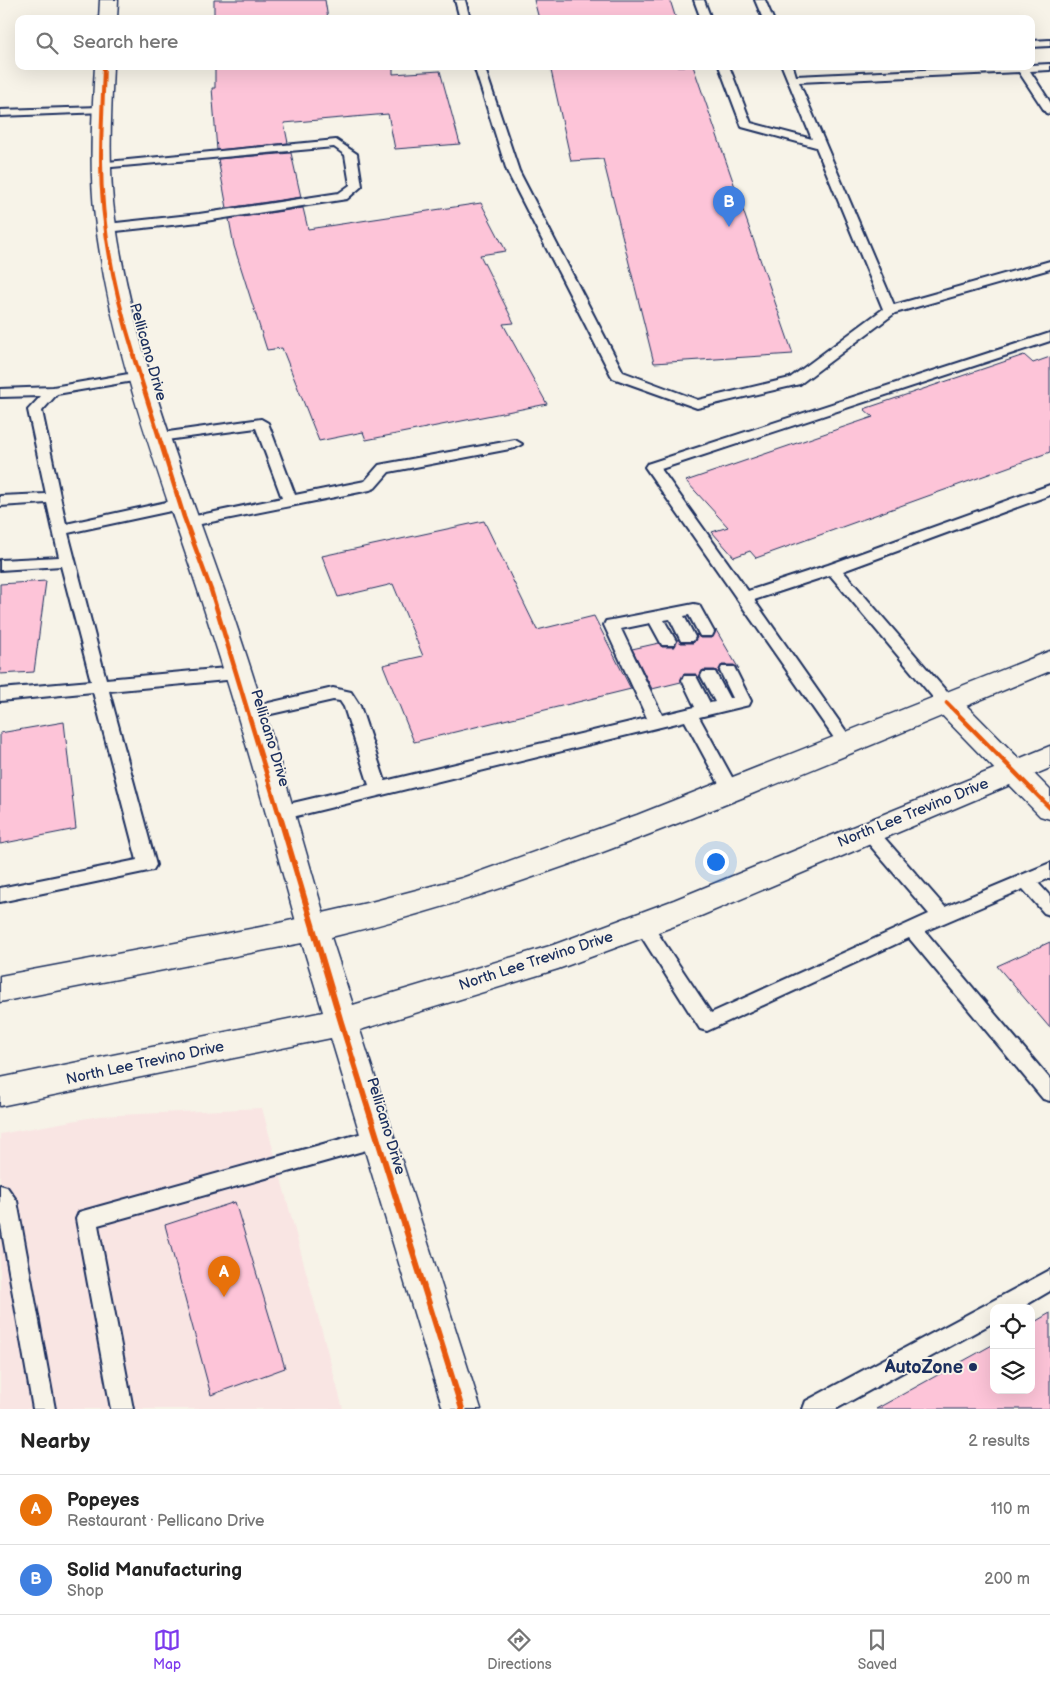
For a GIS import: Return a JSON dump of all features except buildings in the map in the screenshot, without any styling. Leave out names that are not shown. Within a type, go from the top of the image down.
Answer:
[{"type":"main road","points":[[108,15],[109,0]]},
{"type":"main road","name":"Pellicano Drive","points":[[104,70],[101,110],[101,165],[107,228],[116,285],[140,376],[183,513],[211,590],[250,713],[312,928],[462,1409]]},
{"type":"main road","points":[[0,989],[173,958],[312,928],[424,901],[504,876],[731,790],[1050,660]]},
{"type":"main road","points":[[947,703],[1050,808]]},
{"type":"main road","name":"North Lee Trevino Drive","points":[[0,1092],[341,1022],[558,956],[685,909],[868,830],[1050,756]]},
{"type":"lane","points":[[460,0],[464,15]]},
{"type":"lane","points":[[699,0],[705,15]]},
{"type":"lane","points":[[760,0],[766,15]]},
{"type":"lane","points":[[1035,44],[1050,43]]},
{"type":"lane","points":[[1035,68],[1050,67]]},
{"type":"lane","points":[[480,70],[512,171],[618,375],[697,404],[795,381],[890,310],[1050,265]]},
{"type":"lane","points":[[725,70],[746,126],[820,145]]},
{"type":"lane","points":[[789,70],[890,310]]},
{"type":"lane","points":[[793,79],[945,70]]},
{"type":"lane","points":[[1024,70],[1045,95],[1050,111]]},
{"type":"lane","points":[[0,113],[101,110]]},
{"type":"lane","points":[[101,165],[336,143],[351,154],[356,186],[343,196],[198,218],[107,228]]},
{"type":"lane","points":[[847,744],[652,467],[1050,337]]},
{"type":"lane","points":[[0,393],[53,391],[140,376]]},
{"type":"lane","points":[[0,895],[146,865],[52,498],[35,410],[53,391]]},
{"type":"lane","points":[[159,437],[261,423],[290,500]]},
{"type":"lane","points":[[59,530],[290,500],[370,485],[384,468],[515,444]]},
{"type":"lane","points":[[744,598],[833,569],[1050,490]]},
{"type":"lane","points":[[0,501],[52,498]]},
{"type":"lane","points":[[0,565],[67,561]]},
{"type":"lane","points":[[833,569],[947,703]]},
{"type":"lane","points":[[657,722],[612,625],[694,609],[706,632]]},
{"type":"lane","points":[[674,613],[687,637]]},
{"type":"lane","points":[[654,617],[668,641]]},
{"type":"lane","points":[[280,813],[743,701],[728,671]]},
{"type":"lane","points":[[0,695],[237,673]]},
{"type":"lane","points":[[709,676],[725,705]]},
{"type":"lane","points":[[690,680],[705,710]]},
{"type":"lane","points":[[250,713],[332,694],[344,696],[352,706],[379,789]]},
{"type":"lane","points":[[689,714],[731,790]]},
{"type":"lane","points":[[868,830],[943,917]]},
{"type":"lane","points":[[643,924],[706,1023],[912,929],[1050,870]]},
{"type":"lane","points":[[1025,880],[1050,908]]},
{"type":"lane","points":[[912,929],[1050,1093]]},
{"type":"lane","points":[[122,1409],[86,1219],[377,1138]]},
{"type":"lane","points":[[0,1194],[7,1201],[44,1409]]},
{"type":"lane","points":[[1007,1304],[1050,1280]]},
{"type":"lane","points":[[814,1409],[990,1313]]},
{"type":"shaded area","points":[[262,1108],[343,1409],[0,1409],[0,1134],[99,1116]]},
{"type":"cycle path","points":[[104,70],[101,162],[105,218],[116,285],[132,350],[184,517],[211,590],[341,1022],[462,1409]]},
{"type":"cycle path","points":[[947,703],[1050,808]]},
{"type":"place","name":"Solid Manufacturing","points":[[729,227]]},
{"type":"place","name":"Popeyes","points":[[224,1297]]},
{"type":"place","name":"AutoZone","points":[[973,1367]]}]
